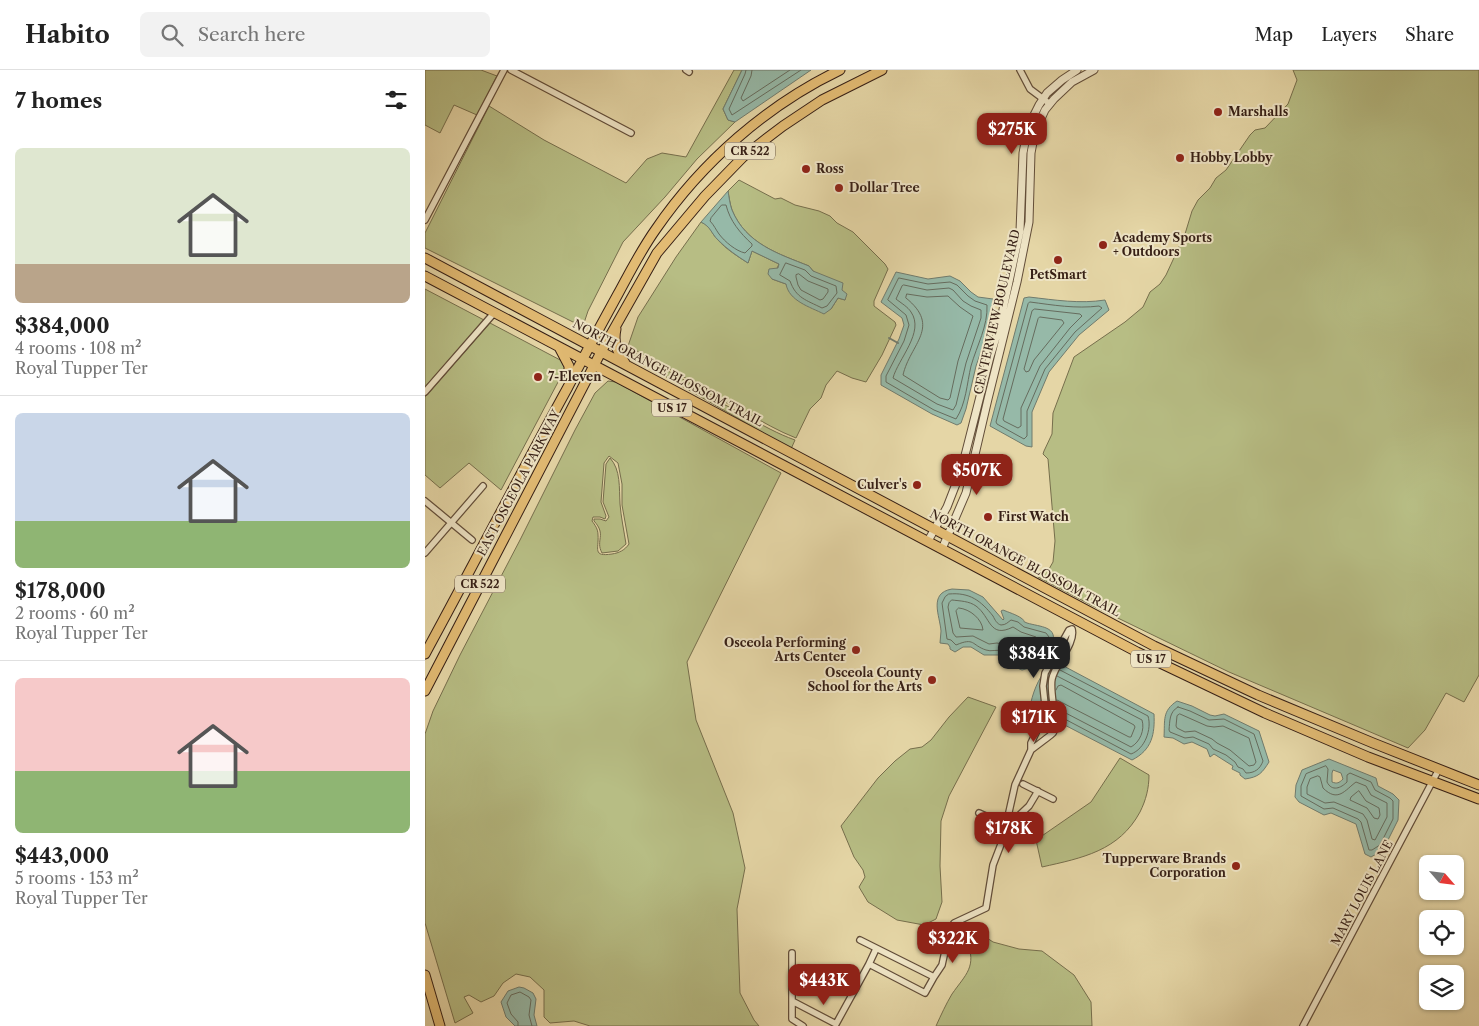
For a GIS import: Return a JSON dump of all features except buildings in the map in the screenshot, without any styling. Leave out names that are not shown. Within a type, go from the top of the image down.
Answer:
[{"type":"main road","name":"CR 522","points":[[582,360],[640,253],[672,207],[693,182],[727,148],[765,116],[814,84],[840,70]]},
{"type":"main road","name":"CR 522","points":[[594,366],[657,253],[705,196],[737,163],[801,113],[847,87],[883,70]]},
{"type":"main road","name":"NORTH ORANGE BLOSSOM TRAIL","points":[[425,258],[934,530],[1206,671],[1337,729],[1439,769]]},
{"type":"main road","name":"US 17","points":[[425,276],[1153,660],[1301,729],[1368,757],[1479,799]]},
{"type":"main road","points":[[618,321],[615,336],[616,346],[627,366]]},
{"type":"main road","points":[[558,347],[569,366],[568,387]]},
{"type":"main road","name":"EAST OSCEOLA PARKWAY","points":[[425,654],[582,360]]},
{"type":"main road","name":"EAST OSCEOLA PARKWAY","points":[[425,691],[594,366]]},
{"type":"main road","points":[[1081,623],[1091,618],[1105,620]]},
{"type":"main road","points":[[1265,713],[1296,720],[1302,719],[1304,714]]},
{"type":"main road","points":[[1301,729],[1306,726],[1313,726],[1337,729]]},
{"type":"main road","name":"US 17","points":[[1439,769],[1479,784]]},
{"type":"main road","points":[[425,975],[441,1026]]},
{"type":"street","points":[[425,220],[504,70]]},
{"type":"street","points":[[511,70],[631,133]]},
{"type":"street","points":[[1020,70],[1030,89],[1049,104]]},
{"type":"street","name":"CENTERVIEW BOULEVARD","points":[[1025,222],[1024,145],[1029,127],[1043,99],[1062,80],[1077,70]]},
{"type":"street","name":"CENTERVIEW BOULEVARD","points":[[942,549],[967,493],[973,445],[990,357],[999,328],[1018,243],[1025,222],[1032,143],[1039,121],[1049,104],[1062,90],[1093,70]]},
{"type":"street","points":[[425,392],[494,313]]},
{"type":"street","name":"CENTERVIEW BOULEVARD","points":[[928,541],[947,507],[973,445]]},
{"type":"street","points":[[425,553],[483,486]]},
{"type":"street","points":[[425,501],[472,540]]},
{"type":"street","points":[[869,964],[925,993],[942,965],[947,942],[954,923],[986,908],[993,865],[1008,826],[1015,785],[1031,750],[1031,743],[1044,714],[1043,686],[1045,673],[1069,630],[1073,629],[1073,637],[1055,670],[1052,680],[1051,696],[1056,724],[1052,734],[1031,750]]},
{"type":"street","points":[[1044,714],[1050,711],[1053,713]]},
{"type":"street","points":[[1038,729],[1040,734],[1047,737]]},
{"type":"street","name":"MARY LOUIS LANE","points":[[1303,1026],[1439,769]]},
{"type":"street","points":[[1023,784],[1053,799]]},
{"type":"street","points":[[1008,826],[1029,806],[1038,791]]},
{"type":"street","points":[[979,813],[1008,826]]},
{"type":"street","points":[[860,940],[934,977]]},
{"type":"street","points":[[792,1001],[837,1025],[876,949]]},
{"type":"street","points":[[792,953],[792,1019],[803,1026]]},
{"type":"green space","points":[[425,70],[481,70],[497,76],[477,115],[454,105],[440,133],[425,125]]},
{"type":"green space","points":[[734,70],[742,70],[723,109],[728,120],[735,122],[697,159],[623,242],[588,311],[584,323],[573,322],[425,248],[425,233],[489,106],[544,140],[626,183],[647,159],[662,153],[686,157]]},
{"type":"green space","points":[[1293,70],[1479,70],[1479,675],[1464,702],[1446,693],[1425,730],[1408,748],[1229,672],[1038,577],[1041,570],[1047,571],[1053,562],[1055,541],[1048,459],[1043,454],[1052,434],[1053,413],[1074,357],[1125,322],[1143,307],[1150,292],[1160,284],[1166,275],[1198,200],[1210,188],[1216,178],[1226,170],[1250,135],[1255,130],[1265,128],[1288,104],[1297,80]]},
{"type":"green space","points":[[739,180],[775,199],[781,198],[795,205],[830,216],[837,223],[853,232],[888,269],[874,301],[874,306],[895,322],[896,325],[882,355],[866,382],[837,371],[826,385],[821,398],[810,409],[796,438],[717,398],[628,346],[638,317],[701,222],[725,246],[748,263],[752,251],[779,264],[772,279],[786,284],[831,309],[838,298],[845,300],[842,290],[813,271],[809,266],[765,246],[738,222],[732,210],[728,191]]},
{"type":"green space","points":[[425,289],[484,320],[425,387]]},
{"type":"green space","points":[[490,323],[564,362],[566,367],[501,490],[469,463],[440,488],[425,475],[425,397]]},
{"type":"green space","points":[[626,348],[688,382],[716,400],[795,440],[791,449],[630,356],[624,352]]},
{"type":"green space","points":[[608,381],[616,382],[781,473],[687,662],[696,720],[733,813],[745,868],[737,909],[740,993],[759,1026],[590,1026],[574,1021],[550,1023],[544,1017],[544,990],[530,977],[516,974],[503,983],[494,996],[481,1002],[469,995],[464,997],[473,1013],[455,1023],[425,923],[425,734],[433,711],[460,655],[595,393]],"holes":[[[609,456],[618,463],[622,484],[622,505],[629,544],[624,550],[606,555],[598,551],[598,535],[592,521],[593,517],[605,519],[606,516],[601,502],[604,463]]]},
{"type":"green space","points":[[610,458],[618,474],[620,509],[626,544],[618,551],[602,553],[600,548],[600,530],[594,519],[606,521],[609,517],[603,502],[606,464]]},
{"type":"green space","points":[[968,697],[996,707],[949,796],[941,821],[940,866],[942,902],[936,919],[924,925],[897,920],[868,902],[859,887],[865,877],[863,870],[854,857],[841,826],[878,778],[910,749],[922,747],[931,740]]},
{"type":"green space","points":[[1120,758],[1149,775],[1144,803],[1131,825],[1121,836],[1098,851],[1042,867],[1036,840],[1091,802]]},
{"type":"green space","points":[[978,932],[993,942],[1019,949],[1042,951],[1074,975],[1091,1002],[1092,1026],[936,1026],[950,998],[969,970],[971,957],[967,941],[971,933]]},
{"type":"water","points":[[742,70],[811,70],[735,122],[728,120],[723,109]]},
{"type":"water","points":[[728,191],[732,210],[738,222],[746,231],[764,246],[775,252],[809,266],[813,271],[843,283],[842,290],[847,294],[845,300],[838,298],[831,309],[824,314],[796,299],[791,295],[786,284],[772,279],[768,274],[769,269],[778,268],[779,264],[752,251],[748,263],[721,243],[709,228],[701,222]]},
{"type":"water","points":[[896,272],[928,279],[950,276],[960,281],[978,297],[993,299],[992,320],[976,366],[966,409],[961,423],[957,425],[932,414],[881,385],[881,375],[904,325],[902,318],[881,302]]},
{"type":"water","points":[[1024,298],[1077,302],[1105,300],[1109,310],[1079,335],[1049,372],[1032,412],[1032,447],[1026,446],[990,426]]},
{"type":"water","points":[[952,589],[969,590],[983,597],[1003,620],[1001,611],[1003,610],[1023,619],[1024,622],[1047,628],[1051,631],[1053,634],[1052,645],[1043,649],[1043,656],[1038,666],[1022,670],[1010,665],[1001,655],[984,655],[971,647],[963,647],[955,652],[950,649],[948,644],[940,643],[941,631],[937,606],[938,600],[945,591]]},
{"type":"water","points":[[1058,663],[1154,714],[1154,728],[1151,741],[1139,756],[1132,760],[1030,707],[1041,677],[1050,666]]},
{"type":"water","points":[[1177,701],[1210,715],[1224,714],[1259,731],[1269,762],[1260,774],[1245,779],[1240,773],[1232,769],[1233,766],[1214,754],[1210,757],[1207,749],[1192,742],[1184,744],[1173,738],[1164,737],[1167,712]]},
{"type":"water","points":[[1329,759],[1376,778],[1378,786],[1393,794],[1399,800],[1398,820],[1383,850],[1371,857],[1365,854],[1356,824],[1331,813],[1324,815],[1299,802],[1295,797],[1296,785],[1302,770]],"holes":[[[1333,770],[1341,773],[1343,779],[1338,783],[1332,782]]]},
{"type":"water","points":[[519,987],[533,993],[536,999],[534,1015],[537,1026],[515,1026],[506,1017],[501,1002],[508,991]]},
{"type":"waterway","points":[[889,338],[898,343]]},
{"type":"place","name":"Marshalls","points":[[1218,112]]},
{"type":"place","name":"Hobby Lobby","points":[[1180,158]]},
{"type":"place","name":"Ross","points":[[806,169]]},
{"type":"place","name":"Dollar Tree","points":[[839,188]]},
{"type":"place","name":"Academy Sports + Outdoors","points":[[1103,245]]},
{"type":"place","name":"PetSmart","points":[[1058,260]]},
{"type":"place","name":"7-Eleven","points":[[538,377]]},
{"type":"place","name":"Culver's","points":[[917,485]]},
{"type":"place","name":"First Watch","points":[[988,517]]},
{"type":"place","name":"Osceola Performing Arts Center","points":[[856,650]]},
{"type":"place","name":"Osceola County School for the Arts","points":[[932,680]]},
{"type":"place","name":"Tupperware Brands Corporation","points":[[1236,866]]}]
